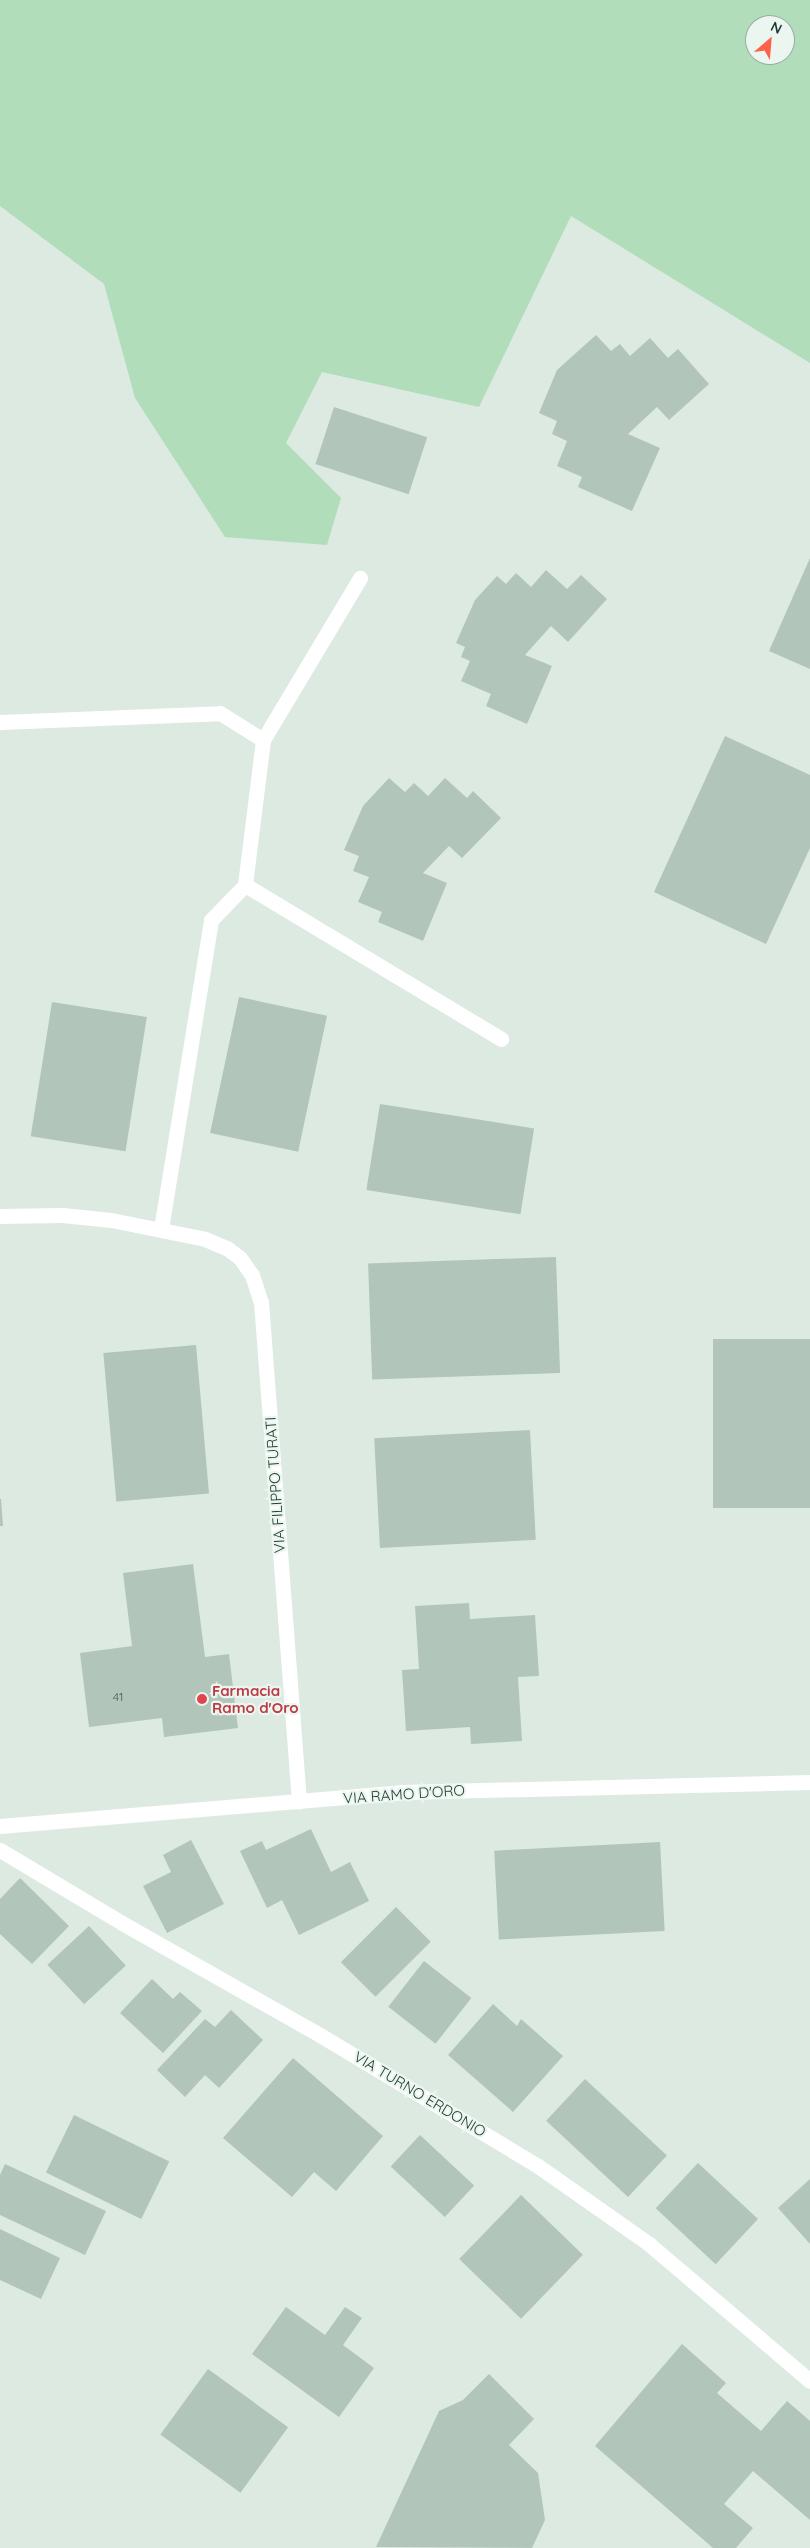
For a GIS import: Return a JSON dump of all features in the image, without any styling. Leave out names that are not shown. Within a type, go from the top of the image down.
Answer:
[{"type":"street","points":[[161,1229],[212,920],[245,885],[263,740],[360,578]]},
{"type":"street","points":[[0,722],[220,713],[263,740]]},
{"type":"street","points":[[245,885],[501,1039]]},
{"type":"street","name":"VIA FILIPPO TURATI","points":[[0,1216],[62,1215],[111,1220],[161,1229],[205,1239],[228,1249],[246,1266],[257,1288],[261,1302],[299,1802]]},
{"type":"street","name":"VIA RAMO D'ORO","points":[[0,1826],[402,1792],[810,1782]]},
{"type":"street","name":"VIA TURNO ERDONIO","points":[[0,1850],[106,1914],[320,2034],[538,2166],[649,2244],[810,2381]]},
{"type":"green space","points":[[0,0],[810,0],[810,363],[571,216],[479,407],[322,372],[286,443],[341,498],[327,545],[225,537],[135,398],[104,284],[0,206]]},
{"type":"building","points":[[596,335],[611,351],[620,344],[630,356],[650,338],[668,358],[678,349],[709,384],[669,420],[657,407],[628,434],[660,448],[632,511],[578,487],[582,477],[557,466],[567,441],[552,434],[557,421],[539,413],[557,370]]},
{"type":"building","points":[[334,407],[427,437],[409,494],[315,464]]},
{"type":"building","points":[[810,558],[810,669],[769,651]]},
{"type":"building","points":[[546,570],[567,589],[581,575],[607,599],[568,642],[551,626],[525,655],[552,666],[527,724],[486,706],[491,694],[461,681],[470,661],[461,657],[465,647],[456,643],[475,600],[497,576],[506,584],[516,573],[531,587]]},
{"type":"building","points":[[725,736],[810,775],[810,848],[766,944],[654,892]]},
{"type":"building","points":[[389,778],[405,792],[414,783],[428,796],[445,778],[467,798],[473,791],[501,818],[462,858],[449,846],[423,873],[447,883],[423,941],[378,922],[382,912],[358,902],[369,877],[353,871],[359,856],[344,850],[363,806]]},
{"type":"building","points":[[239,997],[327,1016],[298,1152],[210,1133]]},
{"type":"building","points":[[52,1002],[147,1017],[126,1151],[31,1136]]},
{"type":"building","points":[[380,1104],[534,1128],[520,1214],[366,1190]]},
{"type":"building","points":[[556,1257],[560,1373],[372,1379],[368,1264]]},
{"type":"building","points":[[713,1339],[810,1339],[810,1508],[713,1508]]},
{"type":"building","points":[[196,1345],[209,1493],[116,1502],[103,1353]]},
{"type":"building","points":[[530,1430],[536,1540],[380,1548],[374,1438]]},
{"type":"building","points":[[1,1499],[3,1526],[0,1526]]},
{"type":"building","points":[[193,1564],[205,1657],[229,1654],[238,1728],[164,1737],[162,1718],[89,1727],[80,1653],[132,1646],[123,1573]]},
{"type":"building","points":[[469,1603],[470,1619],[535,1615],[539,1676],[518,1677],[522,1741],[471,1744],[470,1727],[406,1731],[402,1670],[419,1669],[415,1606]]},
{"type":"building","points":[[311,1829],[331,1872],[350,1862],[369,1901],[299,1935],[282,1900],[267,1908],[240,1851],[262,1841],[266,1850]]},
{"type":"building","points":[[191,1840],[224,1904],[167,1933],[143,1886],[171,1872],[163,1855]]},
{"type":"building","points":[[660,1842],[665,1931],[499,1940],[494,1851]]},
{"type":"building","points":[[20,1878],[69,1926],[32,1964],[0,1934],[0,1899]]},
{"type":"building","points":[[396,1907],[431,1942],[375,1997],[341,1962]]},
{"type":"building","points":[[89,1926],[126,1965],[84,2004],[47,1965]]},
{"type":"building","points":[[424,1961],[471,1998],[436,2044],[388,2007]]},
{"type":"building","points":[[152,1979],[173,1999],[180,1992],[202,2011],[163,2053],[120,2013]]},
{"type":"building","points":[[493,2004],[517,2026],[521,2019],[563,2056],[513,2112],[448,2055]]},
{"type":"building","points":[[231,2010],[263,2040],[219,2088],[205,2075],[185,2097],[157,2070],[205,2019],[215,2027]]},
{"type":"building","points":[[293,2058],[383,2136],[336,2191],[314,2172],[292,2197],[223,2138]]},
{"type":"building","points":[[585,2079],[667,2155],[628,2197],[546,2121]]},
{"type":"building","points":[[74,2115],[169,2161],[141,2219],[46,2173]]},
{"type":"building","points":[[420,2135],[474,2185],[445,2217],[391,2166]]},
{"type":"building","points":[[698,2163],[758,2219],[716,2264],[656,2208]]},
{"type":"building","points":[[5,2164],[106,2211],[85,2255],[0,2215],[0,2175]]},
{"type":"building","points":[[810,2179],[810,2244],[778,2208]]},
{"type":"building","points":[[521,2195],[583,2255],[521,2319],[459,2259]]},
{"type":"building","points":[[0,2229],[60,2258],[41,2299],[0,2280]]},
{"type":"building","points":[[286,2307],[325,2335],[345,2307],[362,2318],[343,2345],[374,2368],[339,2417],[252,2354]]},
{"type":"building","points":[[682,2344],[726,2383],[717,2393],[761,2431],[787,2401],[810,2421],[810,2520],[753,2471],[724,2504],[753,2528],[736,2548],[713,2548],[595,2446]]},
{"type":"building","points":[[208,2369],[288,2427],[240,2493],[160,2435]]},
{"type":"building","points":[[489,2374],[534,2419],[509,2445],[538,2473],[545,2520],[532,2548],[376,2547],[439,2411],[463,2400]]},
{"type":"place","name":"Farmacia Ramo d'Oro","points":[[202,1699]]}]
